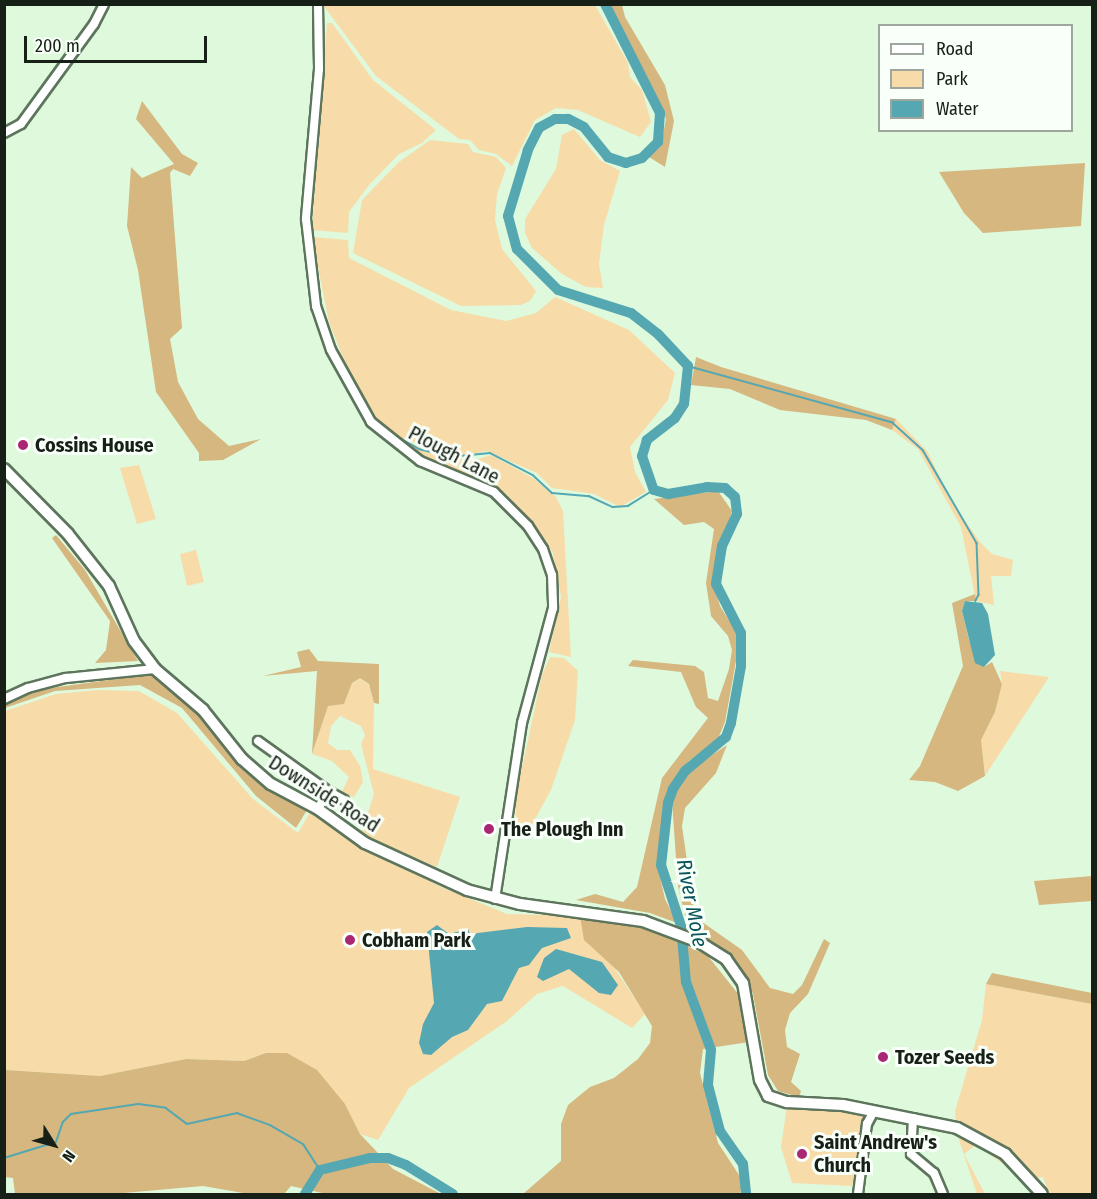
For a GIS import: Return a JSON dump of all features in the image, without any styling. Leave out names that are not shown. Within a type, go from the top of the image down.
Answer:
[{"type":"street","points":[[4,133],[21,124],[94,24],[104,4]]},
{"type":"street","name":"Plough Lane","points":[[318,4],[319,69],[306,219],[316,306],[331,350],[371,422],[420,461],[494,492],[528,526],[543,549],[552,575],[553,609],[522,723],[495,899]]},
{"type":"street","name":"Downside Road","points":[[4,469],[68,534],[109,586],[134,641],[155,669],[203,710],[255,772],[318,809],[365,843],[451,884],[495,899],[650,923],[709,948],[731,964],[745,988],[765,1093],[787,1102],[874,1111]]},
{"type":"street","points":[[4,699],[28,688],[66,678],[155,669]]},
{"type":"street","points":[[258,741],[344,800]]},
{"type":"street","points":[[318,809],[328,791]]},
{"type":"street","points":[[858,1194],[867,1124],[874,1111],[957,1128],[993,1146],[1017,1165],[1042,1194]]},
{"type":"street","points":[[913,1118],[911,1154],[934,1173],[944,1194]]},
{"type":"green space","points":[[323,5],[595,5],[628,63],[630,77],[642,90],[651,122],[640,137],[578,110],[556,108],[535,120],[512,166],[496,154],[479,150],[470,140],[459,139],[376,76]]},
{"type":"green space","points":[[327,23],[332,23],[373,80],[436,130],[422,143],[399,154],[369,185],[349,212],[348,233],[312,230]]},
{"type":"green space","points":[[574,129],[600,160],[620,171],[604,225],[599,264],[603,288],[586,287],[562,274],[532,248],[525,233],[525,219],[556,169],[562,135]]},
{"type":"green space","points":[[430,140],[468,144],[473,152],[496,157],[506,168],[497,194],[495,220],[502,249],[536,291],[530,301],[521,305],[461,306],[353,253],[362,200],[399,162]]},
{"type":"green space","points":[[312,237],[348,240],[349,258],[451,310],[506,321],[536,313],[555,297],[629,330],[675,373],[668,400],[630,447],[635,472],[646,492],[620,507],[594,494],[552,488],[537,473],[486,451],[467,456],[405,440],[442,457],[475,460],[491,455],[533,478],[556,497],[563,511],[571,657],[549,652],[561,597],[553,553],[529,518],[505,493],[417,453],[375,418],[351,378],[329,322]]},
{"type":"green space","points":[[896,419],[927,451],[952,502],[980,542],[992,554],[1013,560],[1011,576],[991,576],[994,605],[976,601],[961,527],[918,449],[892,430]]},
{"type":"green space","points":[[139,465],[156,519],[137,524],[120,468]]},
{"type":"green space","points":[[196,550],[204,582],[187,586],[180,554]]},
{"type":"green space","points":[[550,657],[564,658],[578,671],[575,720],[551,790],[525,837],[516,835],[516,796],[542,675]]},
{"type":"green space","points":[[1000,671],[1049,677],[985,776],[981,740],[995,712],[1002,684]]},
{"type":"green space","points":[[360,678],[369,685],[374,703],[373,769],[460,797],[437,867],[373,840],[362,831],[374,794],[361,744],[365,735],[361,726],[340,716],[331,726],[328,743],[337,750],[350,750],[360,766],[363,782],[354,797],[341,794],[349,777],[332,761],[312,754],[328,705],[344,704],[352,683]]},
{"type":"green space","points":[[98,690],[139,691],[177,713],[253,799],[298,833],[311,811],[380,855],[439,886],[507,914],[580,916],[645,1014],[632,1028],[563,986],[537,994],[507,1021],[409,1088],[378,1140],[360,1134],[345,1104],[266,1053],[244,1061],[186,1059],[100,1076],[5,1070],[5,711],[56,694]]},
{"type":"green space","points":[[986,984],[1092,1004],[1092,1194],[1049,1194],[1043,1177],[1038,1178],[1009,1150],[956,1122],[955,1111],[982,1020]]},
{"type":"green space","points":[[787,1106],[843,1109],[864,1116],[852,1186],[792,1183],[781,1147]]},
{"type":"green space","points":[[957,1134],[997,1155],[1013,1171],[976,1145],[964,1154],[985,1194],[977,1194]]},
{"type":"shaded area","points":[[610,5],[622,5],[625,17],[665,85],[674,121],[665,167],[649,157],[661,146],[666,119]]},
{"type":"shaded area","points":[[142,101],[182,154],[198,163],[190,176],[173,169],[170,173],[182,328],[170,339],[178,382],[198,419],[229,446],[261,439],[223,460],[199,461],[199,453],[156,392],[138,270],[127,226],[131,167],[142,178],[174,164],[136,119]]},
{"type":"shaded area","points":[[1085,163],[1081,226],[983,233],[964,213],[939,172]]},
{"type":"shaded area","points":[[696,357],[721,367],[896,419],[892,430],[866,420],[780,410],[730,389],[691,385]]},
{"type":"shaded area","points":[[718,491],[732,511],[712,579],[720,606],[737,633],[738,650],[725,722],[718,739],[689,761],[665,801],[658,868],[665,899],[677,923],[650,913],[576,900],[595,894],[623,902],[637,887],[662,778],[708,718],[696,707],[681,672],[628,666],[633,660],[695,666],[704,672],[708,698],[718,701],[729,669],[732,650],[728,636],[711,616],[706,583],[714,529],[704,522],[684,525],[654,499]]},
{"type":"shaded area","points":[[56,535],[85,570],[138,661],[95,663],[106,650],[110,621],[52,538]]},
{"type":"shaded area","points":[[975,594],[976,601],[965,601],[962,611],[969,640],[984,667],[992,662],[1002,684],[995,712],[981,740],[985,776],[958,791],[935,782],[909,780],[920,766],[963,666],[952,603]]},
{"type":"shaded area","points":[[309,649],[318,661],[379,664],[379,704],[374,703],[369,684],[360,678],[352,683],[344,704],[328,706],[312,754],[317,671],[263,676],[301,667],[297,652]]},
{"type":"shaded area","points":[[153,674],[205,718],[249,771],[307,810],[296,828],[256,796],[182,708],[140,685],[55,691],[5,708],[4,702],[28,691]]},
{"type":"shaded area","points":[[727,745],[716,773],[685,808],[682,826],[695,917],[742,950],[770,988],[793,994],[802,985],[824,939],[830,943],[808,994],[790,1013],[785,1030],[787,1047],[800,1054],[791,1082],[801,1091],[799,1097],[778,1091],[768,1075],[753,994],[745,974],[731,955],[688,928],[678,886],[672,801],[688,771]]},
{"type":"shaded area","points":[[1092,876],[1092,901],[1039,905],[1034,881]]},
{"type":"shaded area","points":[[580,916],[651,930],[707,955],[743,1000],[749,1042],[703,1049],[700,1073],[718,1143],[743,1181],[740,1194],[523,1194],[561,1161],[561,1124],[568,1105],[590,1087],[614,1078],[638,1059],[650,1043],[652,1026],[619,972],[584,940]]},
{"type":"shaded area","points":[[992,973],[1092,993],[1092,1004],[986,984]]},
{"type":"shaded area","points":[[266,1053],[287,1053],[317,1070],[345,1104],[360,1134],[393,1169],[441,1194],[327,1194],[291,1186],[284,1194],[249,1194],[203,1186],[112,1194],[15,1194],[13,1178],[5,1177],[5,1070],[100,1076],[186,1059],[244,1061]]},
{"type":"water","points":[[965,601],[982,603],[988,614],[995,655],[984,667],[975,663],[962,611]]},
{"type":"water","points":[[437,925],[449,934],[468,929],[470,934],[527,927],[567,928],[571,938],[542,948],[529,965],[519,968],[502,1001],[487,1004],[468,1030],[452,1037],[431,1055],[423,1054],[419,1043],[423,1024],[434,1003],[427,932]]},
{"type":"water","points":[[556,949],[602,962],[618,985],[611,995],[599,993],[569,969],[543,981],[537,977],[544,958]]},
{"type":"waterway","name":"River Mole","points":[[605,4],[660,113],[658,142],[642,158],[626,163],[608,157],[584,127],[568,119],[555,119],[539,128],[528,150],[508,216],[517,249],[558,290],[631,313],[658,334],[688,366],[684,404],[675,418],[647,440],[642,456],[654,490],[668,494],[707,487],[725,488],[735,497],[737,514],[722,546],[716,584],[741,633],[741,666],[731,723],[726,737],[685,771],[673,789],[668,803],[661,865],[681,926],[686,982],[711,1050],[708,1085],[720,1131],[743,1164],[746,1194]]},
{"type":"waterway","points":[[688,366],[892,422],[923,450],[977,543],[979,595],[976,601]]},
{"type":"waterway","points":[[400,438],[419,449],[450,457],[490,453],[533,475],[552,493],[589,496],[613,507],[628,506],[654,490]]},
{"type":"waterway","points":[[4,1158],[56,1142],[63,1122],[71,1114],[139,1104],[166,1108],[187,1124],[237,1113],[270,1125],[304,1145],[320,1170]]},
{"type":"waterway","name":"River Mole","points":[[305,1194],[320,1170],[370,1158],[388,1158],[406,1165],[453,1194]]},
{"type":"place","name":"Cossins House","points":[[23,445]]},
{"type":"place","name":"The Plough Inn","points":[[489,829]]},
{"type":"place","name":"Cobham Park","points":[[350,940]]},
{"type":"place","name":"Tozer Seeds","points":[[883,1057]]},
{"type":"place","name":"Saint Andrew's Church","points":[[802,1154]]}]
